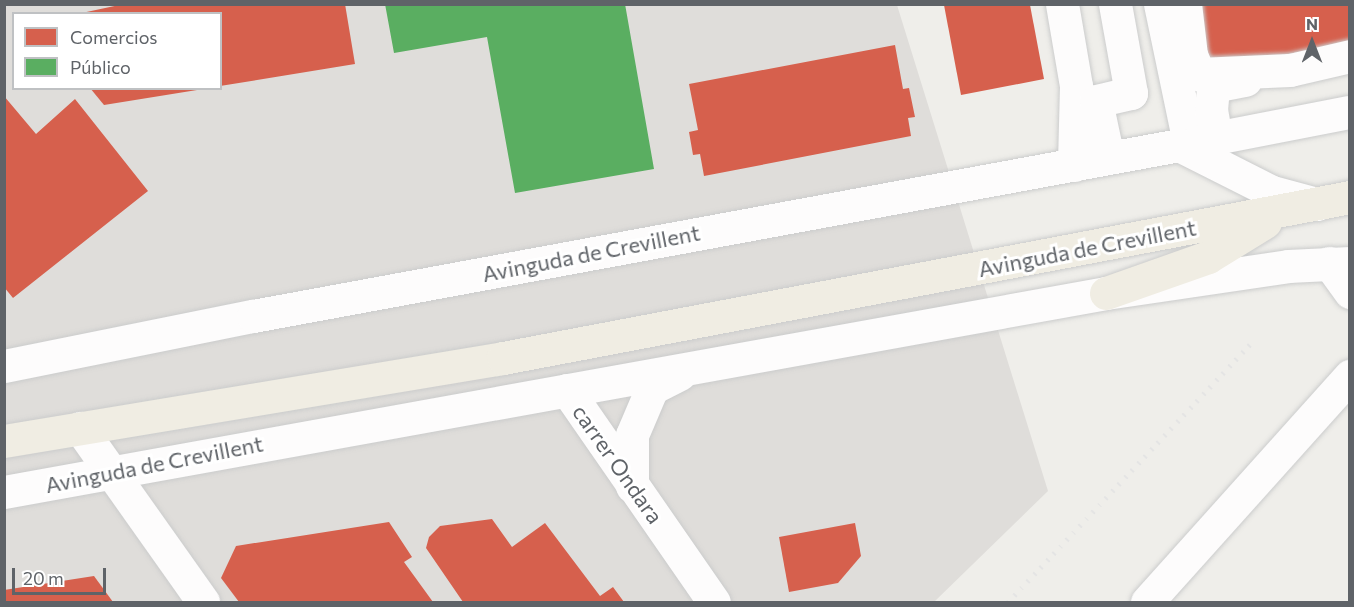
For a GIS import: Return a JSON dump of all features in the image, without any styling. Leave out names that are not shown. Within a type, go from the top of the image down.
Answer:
[{"type":"highway","name":"Avinguda de Crevillent","points":[[4,441],[503,358],[1350,197]]},
{"type":"highway","points":[[1106,293],[1208,257],[1285,210]]},
{"type":"street","points":[[1062,4],[1076,86],[1074,165]]},
{"type":"street","points":[[1108,158],[1096,101],[1131,93],[1115,4]]},
{"type":"street","points":[[1160,4],[1175,79],[1195,142]]},
{"type":"street","points":[[1185,4],[1191,55],[1199,74],[1290,70]]},
{"type":"street","points":[[1175,79],[1190,87],[1213,86],[1350,56]]},
{"type":"street","points":[[1195,142],[1210,110],[1213,86]]},
{"type":"street","name":"Avinguda de Crevillent","points":[[4,366],[253,316],[1349,112]]},
{"type":"street","name":"Avinguda de Crevillent","points":[[1195,142],[1272,192],[1317,204]]},
{"type":"street","points":[[1340,263],[1350,292]]},
{"type":"street","name":"Avinguda de Crevillent","points":[[4,492],[559,391],[686,371],[1106,293],[1340,263]]},
{"type":"street","points":[[503,358],[559,391]]},
{"type":"street","points":[[632,486],[632,435],[652,388],[686,371]]},
{"type":"street","points":[[1147,603],[1350,376]]},
{"type":"street","name":"carrer Ondara","points":[[559,391],[632,486],[714,603]]},
{"type":"street","points":[[80,428],[108,472],[202,603]]},
{"type":"shaded area","points":[[4,5],[897,5],[1048,491],[934,602],[5,602]]},
{"type":"building: Comercios","points":[[124,4],[345,4],[355,64],[222,86],[222,12],[86,12]]},
{"type":"building: Comercios","points":[[1195,4],[1350,6],[1350,44],[1206,67]]},
{"type":"building: Comercios","points":[[944,5],[1030,5],[1044,79],[961,95]]},
{"type":"building: Comercios","points":[[895,45],[903,89],[909,88],[915,117],[908,118],[911,136],[704,176],[700,154],[693,155],[689,132],[698,130],[689,84]]},
{"type":"building: Comercios","points":[[92,90],[197,90],[104,105]]},
{"type":"building: Comercios","points":[[4,96],[36,134],[75,99],[148,191],[13,298],[4,287]]},
{"type":"building: Comercios","points":[[492,519],[512,547],[545,523],[600,596],[613,587],[624,602],[463,602],[426,548],[429,537],[440,526]]},
{"type":"building: Comercios","points":[[389,522],[412,557],[404,562],[433,602],[239,602],[221,578],[236,546]]},
{"type":"building: Comercios","points":[[855,523],[861,556],[838,583],[789,592],[779,537]]},
{"type":"building: Comercios","points":[[94,576],[113,602],[4,602],[4,590]]},
{"type":"building: Público","points":[[385,4],[625,4],[654,169],[515,193],[487,37],[394,53]]},
{"type":"railway","points":[[1008,602],[1255,339]]}]
